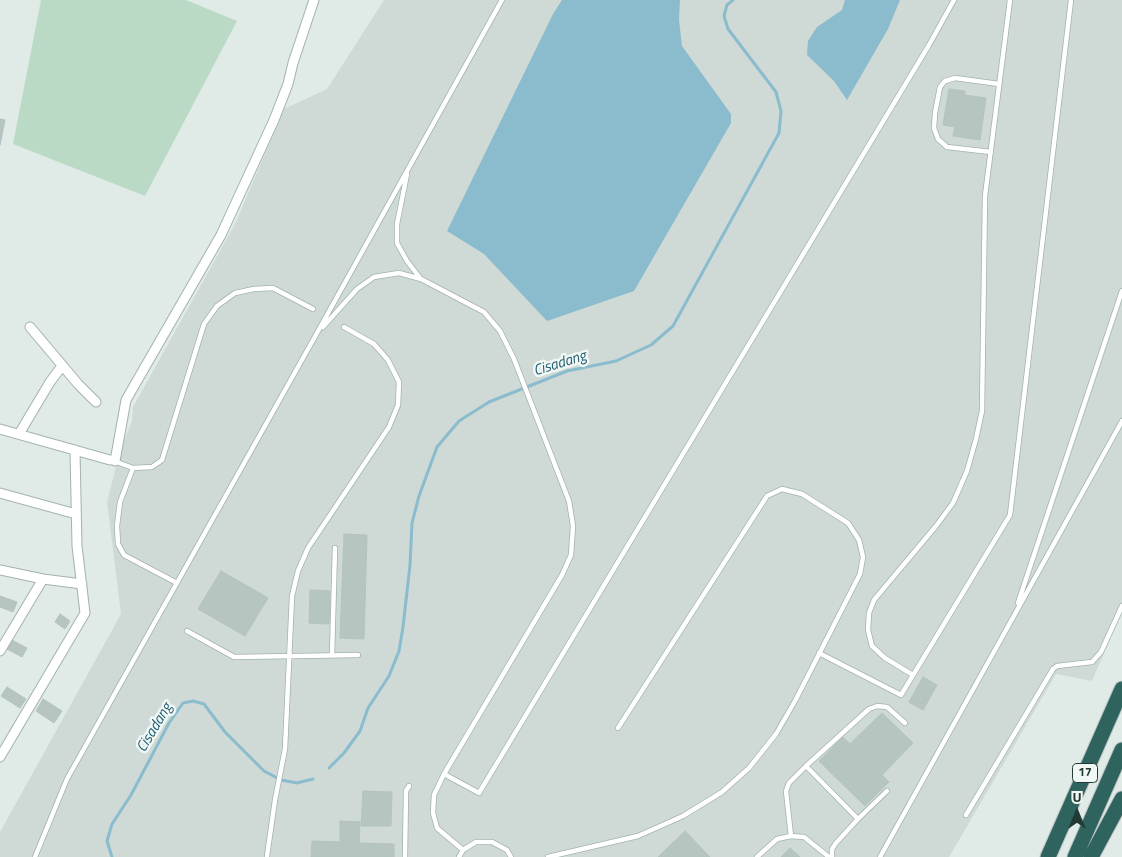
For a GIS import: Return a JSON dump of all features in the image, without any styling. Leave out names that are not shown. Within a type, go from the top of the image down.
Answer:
[{"type":"highway","name":"17","points":[[1048,857],[1122,689]]},
{"type":"highway","name":"17","points":[[1075,857],[1122,750]]},
{"type":"highway","points":[[1091,857],[1122,799]]},
{"type":"street","points":[[0,429],[113,461],[126,400],[221,235],[274,120],[288,84],[292,63],[314,0]]},
{"type":"street","points":[[30,327],[62,366],[96,402]]},
{"type":"street","points":[[18,434],[62,366]]},
{"type":"street","points":[[0,757],[81,623],[85,613],[77,546],[75,450]]},
{"type":"street","points":[[0,493],[76,514]]},
{"type":"street","points":[[0,570],[43,579],[82,584]]},
{"type":"street","points":[[0,651],[43,579]]},
{"type":"lane","points":[[35,857],[67,779],[502,0]]},
{"type":"lane","points":[[444,774],[479,793],[929,45],[954,0]]},
{"type":"lane","points":[[913,675],[885,658],[872,646],[868,630],[868,614],[874,600],[953,503],[967,471],[976,439],[982,411],[985,196],[1010,0]]},
{"type":"lane","points":[[819,653],[901,695],[1010,515],[1071,0]]},
{"type":"lane","points":[[990,152],[947,147],[938,139],[934,128],[934,113],[940,87],[945,81],[954,78],[999,84]]},
{"type":"lane","points":[[408,168],[397,224],[397,243],[407,261],[421,279]]},
{"type":"lane","points":[[317,333],[357,289],[374,277],[399,273],[421,279],[484,312],[500,331],[514,359],[569,501],[573,526],[570,555],[562,575],[444,774],[434,795],[433,813],[437,828],[463,850]]},
{"type":"lane","points":[[113,461],[133,468],[152,467],[162,460],[204,324],[216,306],[235,293],[273,288],[313,309]]},
{"type":"lane","points":[[1014,614],[1122,291]]},
{"type":"lane","points":[[266,857],[285,749],[292,596],[298,571],[308,548],[389,427],[398,405],[399,382],[388,360],[374,344],[344,327]]},
{"type":"lane","points":[[880,857],[1122,421]]},
{"type":"lane","points":[[133,468],[120,502],[117,526],[118,544],[124,555],[177,583]]},
{"type":"lane","points":[[548,857],[638,836],[683,816],[722,792],[749,768],[776,734],[795,701],[860,574],[863,557],[859,540],[848,523],[802,494],[782,488],[767,496],[756,510],[618,728]]},
{"type":"lane","points":[[332,655],[335,548]]},
{"type":"lane","points":[[966,815],[1053,668],[1092,662],[1101,652],[1122,606]]},
{"type":"lane","points":[[187,631],[234,657],[358,655]]},
{"type":"lane","points":[[791,836],[786,791],[789,783],[806,766],[868,709],[877,706],[887,707],[905,722]]},
{"type":"lane","points":[[806,766],[858,819]]},
{"type":"lane","points":[[405,857],[406,791],[409,786]]},
{"type":"lane","points":[[758,857],[777,839],[791,836],[804,838],[831,857],[832,849],[836,843],[888,791]]},
{"type":"lane","points":[[459,857],[463,850],[476,842],[492,842],[507,850],[511,857]]},
{"type":"shaded area","points":[[384,0],[1122,0],[1122,612],[1092,681],[1056,674],[949,857],[0,857],[0,832],[121,614],[107,502],[121,448],[132,421],[133,407],[235,224],[284,109],[327,89]]},
{"type":"green space","points":[[41,0],[186,0],[237,21],[145,196],[13,144]]},
{"type":"water","points":[[562,0],[680,0],[679,20],[682,46],[731,114],[731,123],[634,291],[547,321],[484,254],[447,231],[553,14]]},
{"type":"water","points":[[845,0],[900,0],[888,29],[847,100],[834,81],[807,55],[808,41],[817,27],[842,10]]},
{"type":"building","points":[[949,89],[965,91],[965,95],[986,98],[980,140],[953,136],[955,127],[943,125]]},
{"type":"building","points":[[0,119],[5,120],[0,145]]},
{"type":"building","points":[[344,534],[367,535],[364,639],[340,638]]},
{"type":"building","points":[[221,571],[268,598],[245,636],[198,609]]},
{"type":"building","points":[[310,590],[330,591],[329,624],[309,623]]},
{"type":"building","points":[[0,596],[17,602],[13,612],[0,607]]},
{"type":"building","points":[[60,614],[70,621],[65,629],[55,622]]},
{"type":"building","points":[[10,639],[27,648],[22,657],[5,648]]},
{"type":"building","points":[[923,677],[937,685],[923,710],[909,702]]},
{"type":"building","points":[[7,687],[26,699],[20,708],[1,696]]},
{"type":"building","points":[[43,699],[62,711],[54,723],[36,711]]},
{"type":"building","points":[[882,713],[913,743],[882,775],[889,782],[865,806],[819,761],[843,737],[850,744]]},
{"type":"building","points":[[363,791],[392,792],[391,826],[361,826]]},
{"type":"building","points":[[340,821],[360,822],[359,843],[394,844],[394,857],[311,857],[312,841],[340,842]]},
{"type":"building","points":[[685,831],[710,857],[658,857]]},
{"type":"building","points":[[790,848],[800,857],[781,857]]},
{"type":"waterway","name":"Cisadang","points":[[329,768],[344,753],[360,731],[368,708],[389,676],[399,651],[410,565],[412,523],[419,496],[437,447],[459,421],[489,402],[567,371],[616,361],[651,345],[673,326],[779,133],[781,111],[776,92],[728,29],[724,16],[727,5],[733,0]]},
{"type":"waterway","name":"Cisadang","points":[[112,857],[107,841],[112,824],[131,795],[169,723],[183,703],[193,701],[204,704],[225,732],[264,771],[281,780],[297,783],[313,779]]}]
